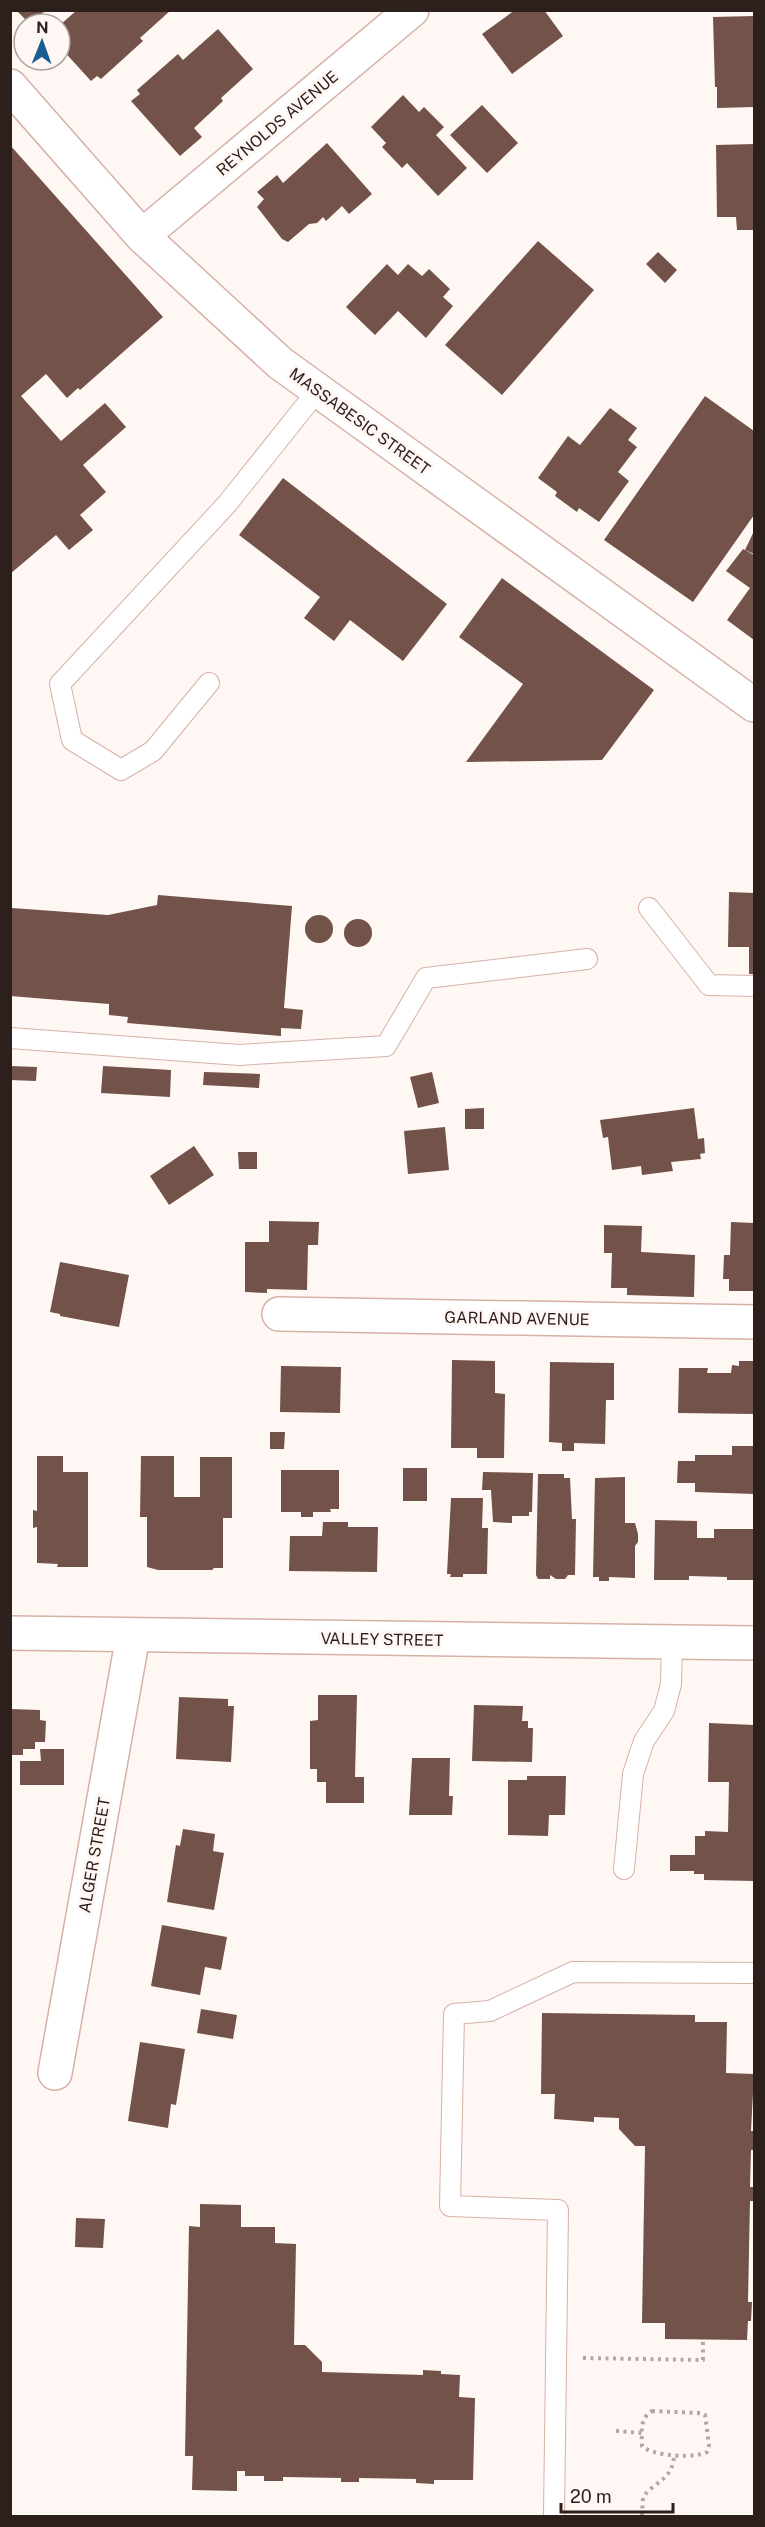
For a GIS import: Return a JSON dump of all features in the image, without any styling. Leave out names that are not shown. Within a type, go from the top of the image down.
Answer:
[{"type":"street","name":"REYNOLDS AVENUE","points":[[142,236],[412,10]]},
{"type":"street","name":"MASSABESIC STREET","points":[[10,86],[142,236],[280,363],[754,705]]},
{"type":"street","name":"GARLAND AVENUE","points":[[279,1314],[754,1322]]},
{"type":"street","name":"VALLEY STREET","points":[[10,1634],[754,1643]]},
{"type":"street","name":"ALGER STREET","points":[[55,2073],[133,1636]]},
{"type":"lane","points":[[208,683],[153,751],[121,770],[72,740],[60,684],[227,504],[318,390]]},
{"type":"lane","points":[[649,908],[709,986],[754,986]]},
{"type":"lane","points":[[10,1038],[239,1055],[386,1046],[426,978],[587,959]]},
{"type":"lane","points":[[624,1869],[633,1774],[644,1741],[664,1711],[671,1684],[672,1642]]},
{"type":"lane","points":[[554,2517],[558,2210],[450,2206],[454,2014],[490,2011],[573,1972],[754,1973]]},
{"type":"path","points":[[583,2358],[703,2360],[703,2339]]},
{"type":"path","points":[[652,2411],[705,2415],[709,2445],[707,2452],[701,2455],[674,2455],[647,2451],[642,2446],[642,2421],[645,2415],[652,2411]]},
{"type":"path","points":[[616,2432],[642,2433]]},
{"type":"path","points":[[642,2517],[643,2497],[670,2473],[674,2455]]},
{"type":"building","points":[[16,10],[46,10],[44,12],[18,12]]},
{"type":"building","points":[[77,10],[171,10],[140,38],[143,41],[101,79],[97,76],[91,81],[72,60],[72,14]]},
{"type":"building","points":[[515,10],[544,10],[563,36],[512,74],[482,34]]},
{"type":"building","points":[[754,16],[754,107],[717,108],[713,17]]},
{"type":"building","points":[[218,29],[253,69],[221,98],[223,101],[194,128],[202,137],[180,156],[131,101],[140,94],[137,90],[178,54],[183,60]]},
{"type":"building","points":[[403,95],[419,112],[424,107],[444,127],[436,135],[467,168],[438,196],[407,163],[402,168],[382,147],[386,143],[371,127]]},
{"type":"building","points":[[482,105],[518,143],[487,173],[450,135]]},
{"type":"building","points":[[327,143],[372,194],[349,214],[342,206],[326,221],[323,217],[317,223],[309,224],[288,242],[282,239],[257,207],[264,199],[257,192],[277,175],[283,183]]},
{"type":"building","points":[[754,144],[754,230],[737,230],[736,217],[717,217],[716,145]]},
{"type":"building","points":[[10,145],[163,317],[80,390],[78,388],[67,398],[46,374],[21,396],[61,441],[105,403],[126,427],[83,465],[106,492],[80,515],[93,530],[69,550],[56,535],[10,574]]},
{"type":"building","points":[[538,241],[594,290],[502,395],[445,345]]},
{"type":"building","points":[[658,252],[677,270],[665,283],[646,264]]},
{"type":"building","points":[[387,264],[398,275],[408,264],[422,276],[429,269],[450,289],[443,297],[453,306],[426,338],[398,311],[375,335],[346,307]]},
{"type":"building","points":[[705,396],[754,431],[754,515],[693,602],[604,540]]},
{"type":"building","points":[[610,408],[637,428],[628,440],[637,447],[618,472],[629,481],[599,522],[579,508],[577,512],[555,496],[557,492],[538,478],[568,436],[580,445]]},
{"type":"building","points":[[283,478],[447,604],[403,661],[350,620],[334,641],[304,618],[320,597],[239,535]]},
{"type":"building","points":[[754,531],[754,554],[745,550]]},
{"type":"building","points":[[743,549],[754,555],[754,640],[727,620],[750,588],[726,571]]},
{"type":"building","points":[[502,578],[654,690],[602,760],[466,762],[523,684],[459,637]]},
{"type":"building","points":[[729,892],[754,893],[754,974],[749,974],[749,947],[728,947]]},
{"type":"building","points":[[158,895],[292,906],[284,1008],[303,1010],[301,1029],[281,1028],[281,1036],[127,1023],[128,1017],[109,1015],[109,1004],[10,996],[12,908],[108,915],[157,905]]},
{"type":"building","points":[[319,915],[329,919],[333,929],[329,939],[319,943],[309,939],[305,929],[309,919]]},
{"type":"building","points":[[358,919],[368,923],[372,933],[368,943],[358,947],[348,943],[344,933],[348,923]]},
{"type":"building","points":[[10,1066],[37,1067],[36,1081],[10,1080]]},
{"type":"building","points":[[103,1066],[171,1070],[170,1097],[101,1093]]},
{"type":"building","points":[[204,1072],[260,1074],[259,1088],[203,1085]]},
{"type":"building","points":[[432,1072],[439,1103],[418,1108],[410,1077]]},
{"type":"building","points":[[484,1108],[484,1129],[465,1129],[465,1109]]},
{"type":"building","points":[[694,1108],[698,1139],[704,1138],[705,1153],[700,1154],[701,1159],[671,1162],[673,1171],[642,1175],[641,1166],[612,1170],[608,1137],[603,1138],[600,1120]]},
{"type":"building","points":[[445,1127],[449,1170],[408,1174],[404,1131]]},
{"type":"building","points":[[194,1146],[214,1175],[169,1205],[150,1176]]},
{"type":"building","points":[[238,1152],[257,1152],[257,1169],[239,1169]]},
{"type":"building","points":[[269,1221],[319,1222],[318,1245],[308,1245],[307,1290],[267,1289],[267,1293],[245,1292],[245,1242],[269,1242]]},
{"type":"building","points":[[731,1222],[754,1223],[754,1291],[729,1291],[729,1279],[723,1279],[724,1255],[730,1255]]},
{"type":"building","points":[[604,1225],[642,1226],[641,1252],[695,1255],[694,1297],[627,1295],[627,1288],[611,1288],[612,1253],[604,1253]]},
{"type":"building","points":[[60,1262],[129,1275],[119,1327],[50,1312]]},
{"type":"building","points":[[452,1360],[495,1361],[495,1393],[505,1394],[504,1458],[477,1458],[477,1448],[451,1448]]},
{"type":"building","points":[[739,1361],[753,1361],[754,1414],[678,1413],[679,1368],[708,1368],[707,1373],[731,1373],[732,1365],[739,1366]]},
{"type":"building","points":[[550,1362],[614,1363],[614,1400],[606,1400],[605,1444],[574,1443],[574,1451],[562,1451],[562,1443],[549,1442]]},
{"type":"building","points":[[281,1366],[341,1367],[340,1413],[280,1412]]},
{"type":"building","points":[[270,1432],[285,1432],[284,1449],[270,1449]]},
{"type":"building","points":[[732,1446],[754,1446],[754,1494],[695,1492],[695,1483],[677,1483],[678,1461],[695,1461],[695,1455],[732,1455]]},
{"type":"building","points":[[37,1456],[63,1456],[63,1472],[88,1472],[88,1567],[57,1567],[58,1564],[37,1563],[37,1527],[33,1528],[33,1510],[37,1511]]},
{"type":"building","points":[[141,1456],[174,1456],[174,1497],[200,1497],[200,1457],[232,1457],[232,1518],[223,1518],[223,1568],[158,1570],[147,1567],[147,1517],[140,1517]]},
{"type":"building","points":[[403,1468],[427,1468],[427,1501],[403,1501]]},
{"type":"building","points":[[281,1470],[339,1470],[339,1509],[330,1509],[331,1512],[313,1512],[313,1517],[301,1517],[301,1512],[281,1512]]},
{"type":"building","points":[[483,1472],[533,1473],[532,1512],[529,1512],[529,1516],[512,1516],[512,1523],[493,1522],[491,1490],[482,1490]]},
{"type":"building","points":[[538,1474],[564,1474],[564,1478],[570,1478],[572,1519],[576,1519],[575,1575],[568,1575],[565,1579],[556,1579],[550,1575],[550,1579],[538,1579],[536,1575]]},
{"type":"building","points":[[625,1477],[625,1523],[635,1523],[638,1534],[638,1542],[635,1546],[635,1578],[609,1577],[609,1581],[599,1581],[599,1577],[593,1577],[595,1478]]},
{"type":"building","points":[[451,1498],[483,1498],[482,1528],[488,1528],[487,1574],[463,1574],[463,1577],[450,1577],[451,1574],[447,1574]]},
{"type":"building","points":[[655,1520],[697,1521],[697,1538],[714,1538],[714,1529],[754,1529],[754,1580],[689,1576],[689,1580],[654,1580]]},
{"type":"building","points":[[323,1522],[348,1522],[348,1527],[378,1527],[377,1572],[289,1571],[290,1536],[322,1536]]},
{"type":"building","points":[[318,1695],[357,1695],[355,1777],[364,1777],[364,1803],[326,1803],[326,1782],[317,1782],[317,1769],[310,1769],[310,1721],[318,1720]]},
{"type":"building","points":[[179,1697],[228,1699],[228,1706],[234,1706],[231,1762],[176,1759]]},
{"type":"building","points":[[474,1705],[523,1706],[522,1721],[528,1721],[528,1728],[533,1728],[532,1762],[472,1761]]},
{"type":"building","points":[[10,1709],[40,1710],[40,1720],[46,1721],[45,1742],[35,1742],[35,1749],[23,1749],[23,1755],[10,1755]]},
{"type":"building","points":[[709,1723],[754,1725],[754,1881],[704,1880],[704,1874],[694,1874],[694,1871],[670,1871],[670,1855],[695,1855],[695,1836],[705,1836],[705,1831],[728,1832],[729,1782],[708,1782]]},
{"type":"building","points":[[40,1749],[64,1749],[64,1785],[20,1785],[20,1761],[41,1761]]},
{"type":"building","points":[[412,1758],[450,1758],[449,1796],[453,1796],[452,1815],[409,1815]]},
{"type":"building","points":[[527,1776],[566,1776],[565,1815],[549,1815],[548,1836],[508,1835],[508,1780],[527,1780]]},
{"type":"building","points":[[183,1829],[215,1834],[213,1851],[224,1853],[214,1910],[167,1902],[176,1845],[180,1846]]},
{"type":"building","points":[[162,1925],[227,1937],[221,1970],[205,1967],[200,1995],[151,1986]]},
{"type":"building","points":[[201,2009],[237,2015],[233,2039],[197,2033]]},
{"type":"building","points":[[542,2013],[695,2015],[695,2022],[727,2022],[726,2073],[754,2074],[751,2131],[754,2131],[754,2150],[751,2150],[750,2187],[753,2187],[753,2201],[750,2201],[748,2302],[752,2302],[747,2340],[665,2339],[665,2323],[642,2323],[645,2146],[635,2146],[619,2129],[619,2118],[594,2117],[594,2122],[554,2119],[555,2094],[541,2094]]},
{"type":"building","points":[[140,2042],[185,2049],[176,2105],[171,2104],[168,2128],[128,2121]]},
{"type":"building","points":[[200,2204],[241,2205],[241,2227],[275,2227],[275,2243],[296,2244],[294,2345],[305,2345],[322,2362],[322,2372],[423,2375],[423,2370],[460,2375],[459,2397],[475,2398],[473,2480],[434,2480],[434,2484],[416,2483],[416,2479],[359,2478],[359,2482],[341,2482],[341,2478],[283,2477],[283,2481],[264,2481],[264,2476],[245,2476],[245,2471],[237,2471],[237,2491],[192,2490],[193,2456],[185,2456],[189,2226],[200,2227]]},
{"type":"building","points":[[76,2218],[105,2219],[103,2248],[75,2247]]}]
